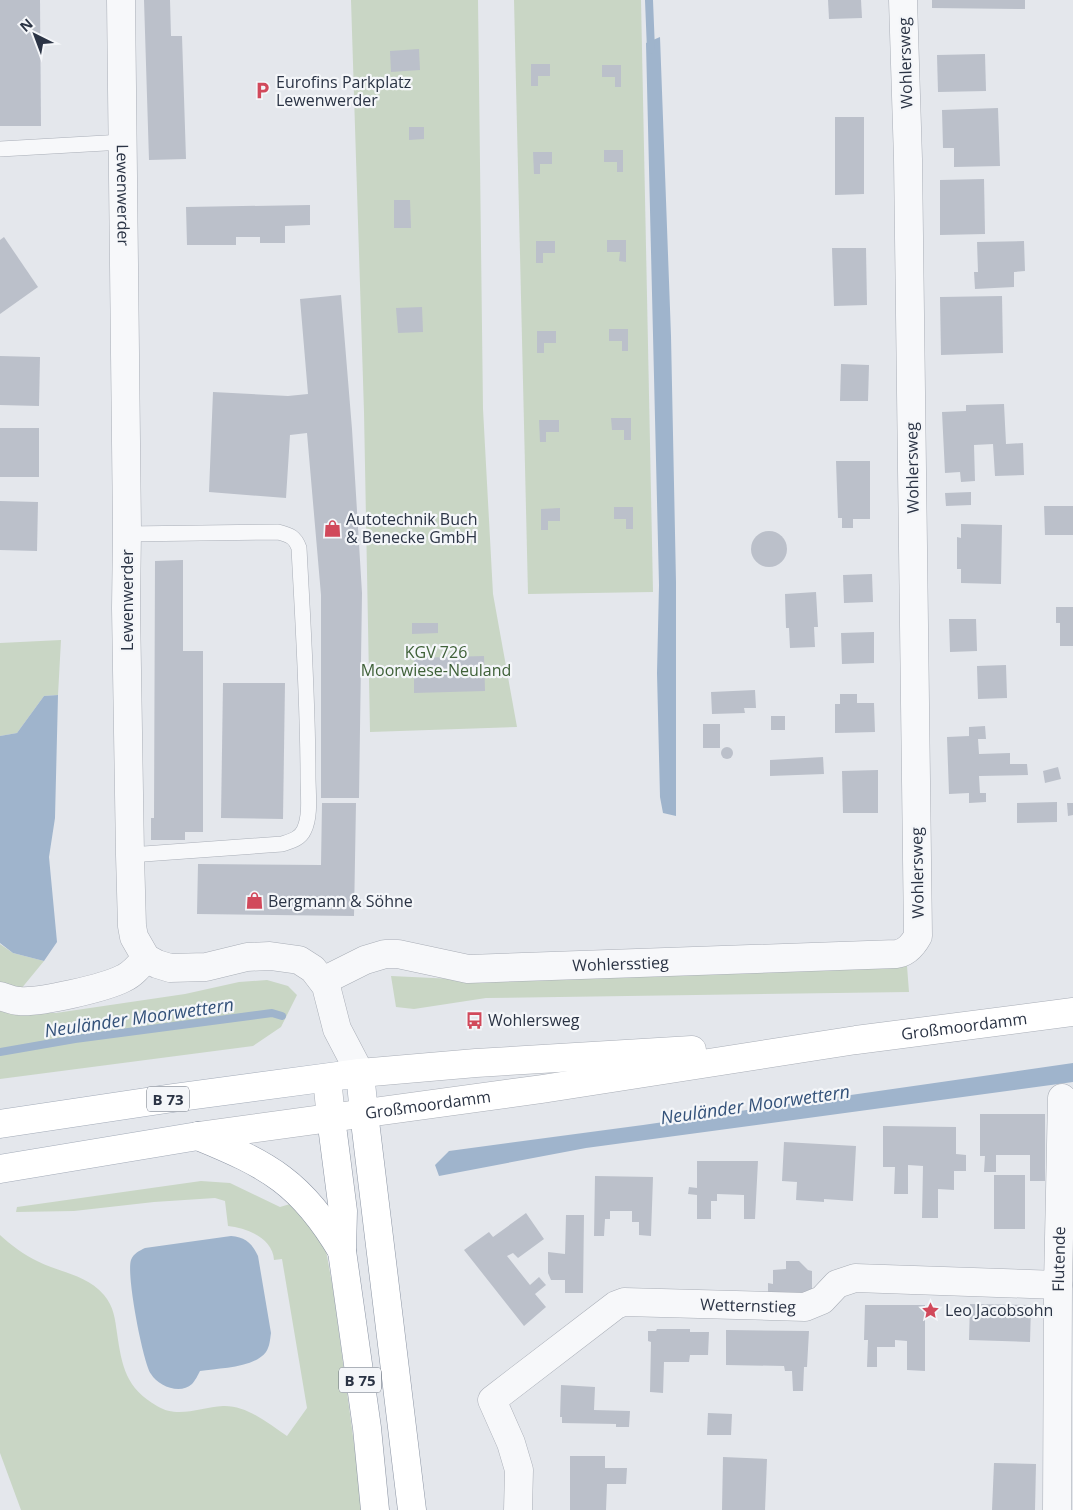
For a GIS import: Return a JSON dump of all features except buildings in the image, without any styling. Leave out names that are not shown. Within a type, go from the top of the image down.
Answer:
[{"type":"main road","name":"Großmoordamm","points":[[0,1169],[198,1136],[550,1088],[856,1040],[1073,1012]]},
{"type":"main road","name":"Großmoordamm","points":[[0,1124],[360,1073],[476,1063],[856,1040]]},
{"type":"main road","points":[[360,1073],[364,1113]]},
{"type":"main road","points":[[328,1078],[331,1118]]},
{"type":"main road","name":"B 75","points":[[364,1113],[412,1510]]},
{"type":"main road","name":"B 75","points":[[331,1118],[343,1211],[342,1251],[362,1390],[375,1510]]},
{"type":"main road","name":"B 75","points":[[198,1136],[261,1165],[286,1181],[313,1208],[342,1251]]},
{"type":"street","name":"Lewenwerder","points":[[121,0],[130,855],[132,926],[134,937],[146,958]]},
{"type":"street","name":"Wohlersweg","points":[[903,0],[908,159],[918,936]]},
{"type":"street","name":"Wohlersstieg","points":[[323,981],[365,960],[385,954],[398,954],[468,969],[545,967],[901,954],[911,947],[918,936]]},
{"type":"street","points":[[0,996],[18,1001],[39,1000],[106,985],[125,978],[138,968],[146,958],[170,968],[189,968],[206,967],[248,957],[286,957],[306,964],[323,981],[330,996],[337,1029],[360,1073]]},
{"type":"street","points":[[328,1078],[337,1029]]},
{"type":"street","name":"Flutende","points":[[1057,1510],[1058,1285],[1062,1098]]},
{"type":"street","name":"Wetternstieg","points":[[518,1510],[519,1470],[492,1400],[616,1305],[624,1302],[805,1307],[822,1300],[837,1284],[855,1278],[1058,1285]]},
{"type":"lane","points":[[0,149],[123,142]]},
{"type":"lane","points":[[127,534],[278,532],[291,535],[300,548],[308,747],[308,816],[305,829],[293,841],[282,844],[130,855]]},
{"type":"green space","name":"KGV 726 Moorwiese-Neuland","points":[[351,0],[478,0],[483,409],[493,594],[517,727],[370,732],[364,412]]},
{"type":"green space","points":[[514,0],[641,0],[653,592],[528,594]]},
{"type":"green space","points":[[61,640],[58,695],[44,696],[17,733],[0,736],[0,643]]},
{"type":"green space","points":[[0,944],[13,953],[44,961],[2,1012],[56,1013],[185,994],[239,982],[267,980],[288,986],[297,995],[281,1027],[253,1046],[0,1079]]},
{"type":"green space","points":[[907,966],[909,992],[486,998],[414,1009],[396,1007],[391,976],[454,979]]},
{"type":"green space","points":[[201,1181],[230,1183],[280,1207],[290,1204],[306,1219],[325,1245],[333,1289],[358,1473],[361,1510],[21,1510],[0,1453],[0,1235],[27,1256],[81,1278],[104,1295],[114,1313],[121,1356],[127,1375],[138,1392],[157,1406],[173,1412],[223,1406],[241,1409],[257,1416],[287,1436],[307,1408],[282,1259],[274,1260],[273,1252],[269,1246],[258,1236],[243,1229],[228,1226],[225,1201],[215,1198],[154,1202],[74,1211],[16,1212],[17,1207]]},
{"type":"water","points":[[660,37],[671,336],[676,582],[676,816],[663,813],[660,797],[657,673],[659,585],[646,43]]},
{"type":"water","points":[[58,695],[55,818],[49,857],[57,942],[44,961],[13,953],[0,943],[0,736],[17,733],[44,696]]},
{"type":"water","points":[[1073,1063],[1073,1082],[586,1148],[439,1176],[435,1165],[449,1151]]},
{"type":"water","points":[[231,1236],[248,1242],[258,1256],[271,1333],[267,1350],[260,1357],[245,1364],[200,1371],[193,1383],[182,1389],[170,1388],[159,1382],[151,1374],[144,1353],[133,1299],[131,1260],[135,1254],[145,1248]]},
{"type":"waterway","points":[[649,0],[651,50]]},
{"type":"waterway","name":"Neuländer Moorwettern","points":[[0,1052],[75,1039],[272,1013],[282,1016]]},
{"type":"place","name":"Eurofins Parkplatz Lewenwerder","points":[[262,91]]},
{"type":"place","name":"Autotechnik Buch & Benecke GmbH","points":[[332,528]]},
{"type":"place","name":"Bergmann & Söhne","points":[[254,901]]},
{"type":"place","name":"Wohlersweg","points":[[474,1020]]},
{"type":"place","name":"Leo Jacobsohn","points":[[931,1310]]}]
